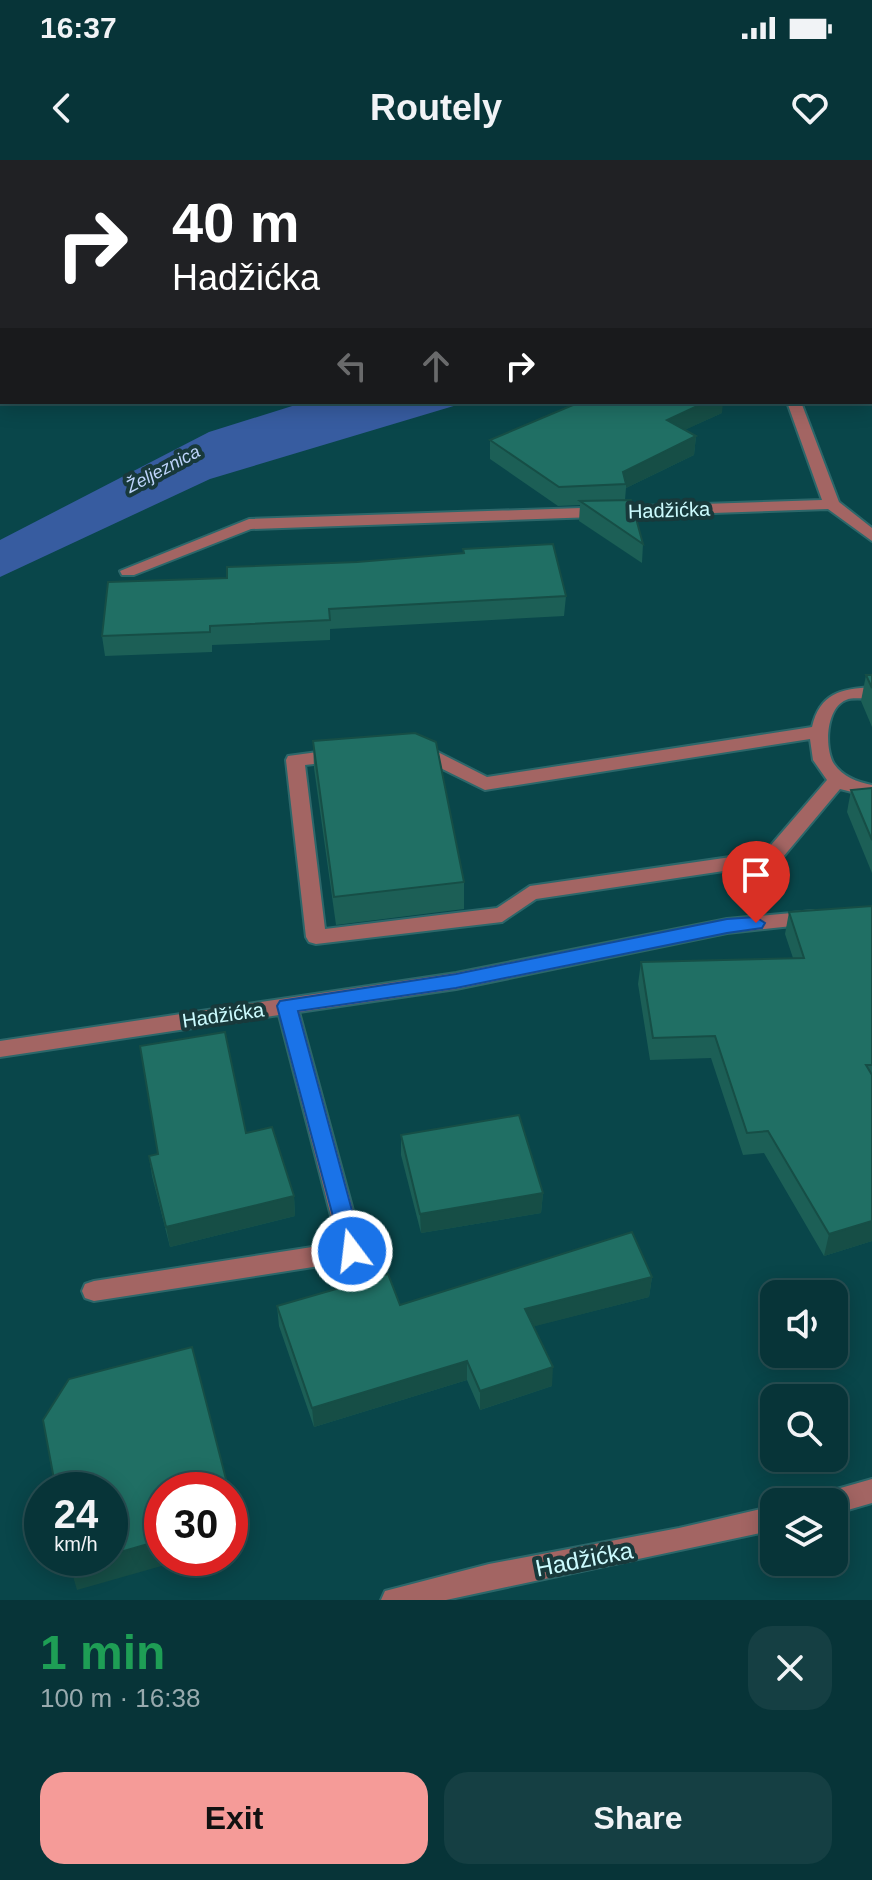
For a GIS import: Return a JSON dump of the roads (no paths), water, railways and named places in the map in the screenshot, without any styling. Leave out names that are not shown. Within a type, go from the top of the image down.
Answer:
[{"type":"street","points":[[795,404],[832,504],[872,536]]},
{"type":"street","name":"Hadžićka","points":[[128,571],[249,524],[832,504]]},
{"type":"street","points":[[872,693],[841,696],[825,711],[818,732],[818,757],[837,781],[855,790],[872,791]]},
{"type":"street","points":[[397,748],[411,747],[485,784],[818,732]]},
{"type":"street","points":[[353,754],[295,760],[316,937],[502,915],[530,893],[771,858],[837,781]]},
{"type":"street","name":"Hadžićka","points":[[0,1049],[456,981],[727,926],[828,917]]},
{"type":"street","points":[[94,1291],[352,1251],[287,1006]]},
{"type":"street","points":[[848,1498],[872,1491]]},
{"type":"street","name":"Hadžićka","points":[[395,1600],[453,1583],[710,1536],[760,1522]]},
{"type":"water","name":"Željeznica","points":[[299,404],[460,404],[210,479],[0,577],[0,540],[209,432]]}]
